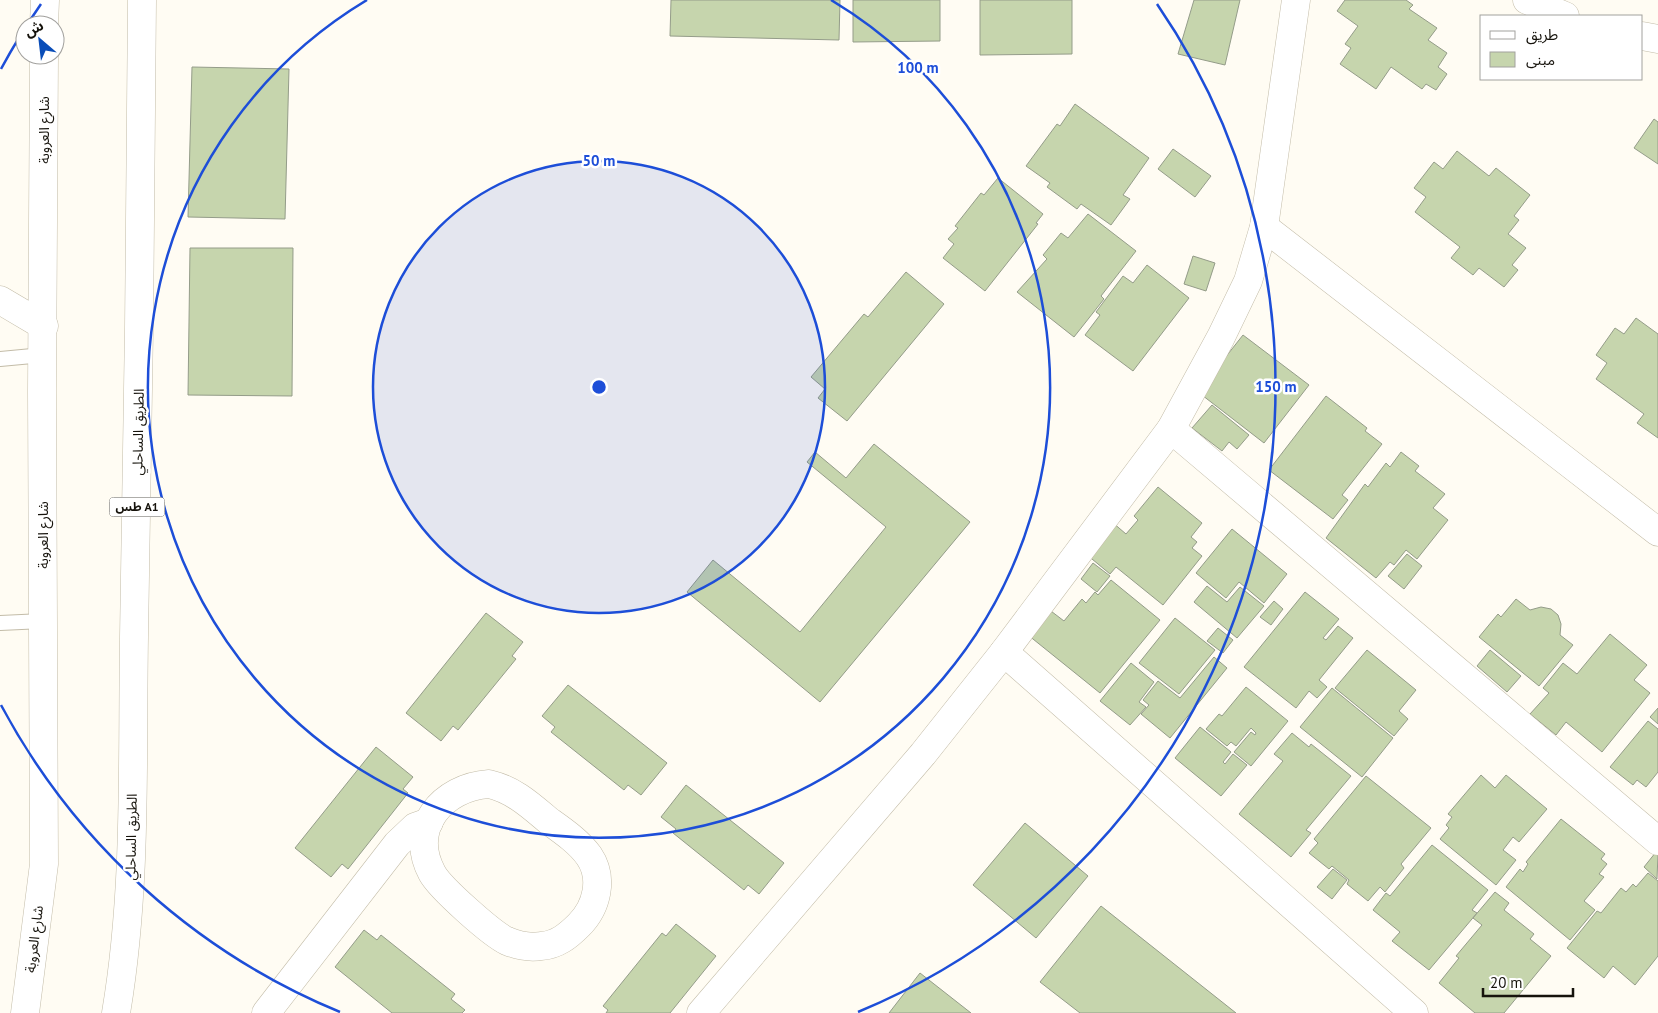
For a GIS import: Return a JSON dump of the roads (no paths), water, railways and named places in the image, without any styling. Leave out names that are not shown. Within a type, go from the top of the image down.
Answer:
[{"type":"main road","points":[[44,0],[44,15]]},
{"type":"main road","name":"الطريق الساحلي","points":[[116,1013],[123,974],[130,891],[139,390],[142,0]]},
{"type":"main road","points":[[701,1013],[923,754],[1004,652],[1171,429],[1221,337],[1248,281],[1264,227],[1296,0]]},
{"type":"main road","points":[[1527,0],[1563,15]]},
{"type":"main road","points":[[1643,36],[1658,39]]},
{"type":"main road","name":"شارع العروبة","points":[[25,1013],[44,864],[44,65]]},
{"type":"main road","points":[[1264,227],[1658,532]]},
{"type":"main road","points":[[0,300],[44,326]]},
{"type":"main road","points":[[1171,429],[1658,841]]},
{"type":"main road","points":[[1004,652],[1414,1013]]},
{"type":"main road","points":[[266,1013],[397,844],[415,827],[429,822],[436,808],[447,798],[473,785],[489,784],[517,794],[580,846],[589,857],[595,870],[597,886],[593,908],[582,923],[558,942],[528,947],[505,940],[441,886],[432,874],[424,849],[429,822]]},
{"type":"lane","points":[[0,358],[43,355]]},
{"type":"lane","points":[[0,623],[43,621]]}]
